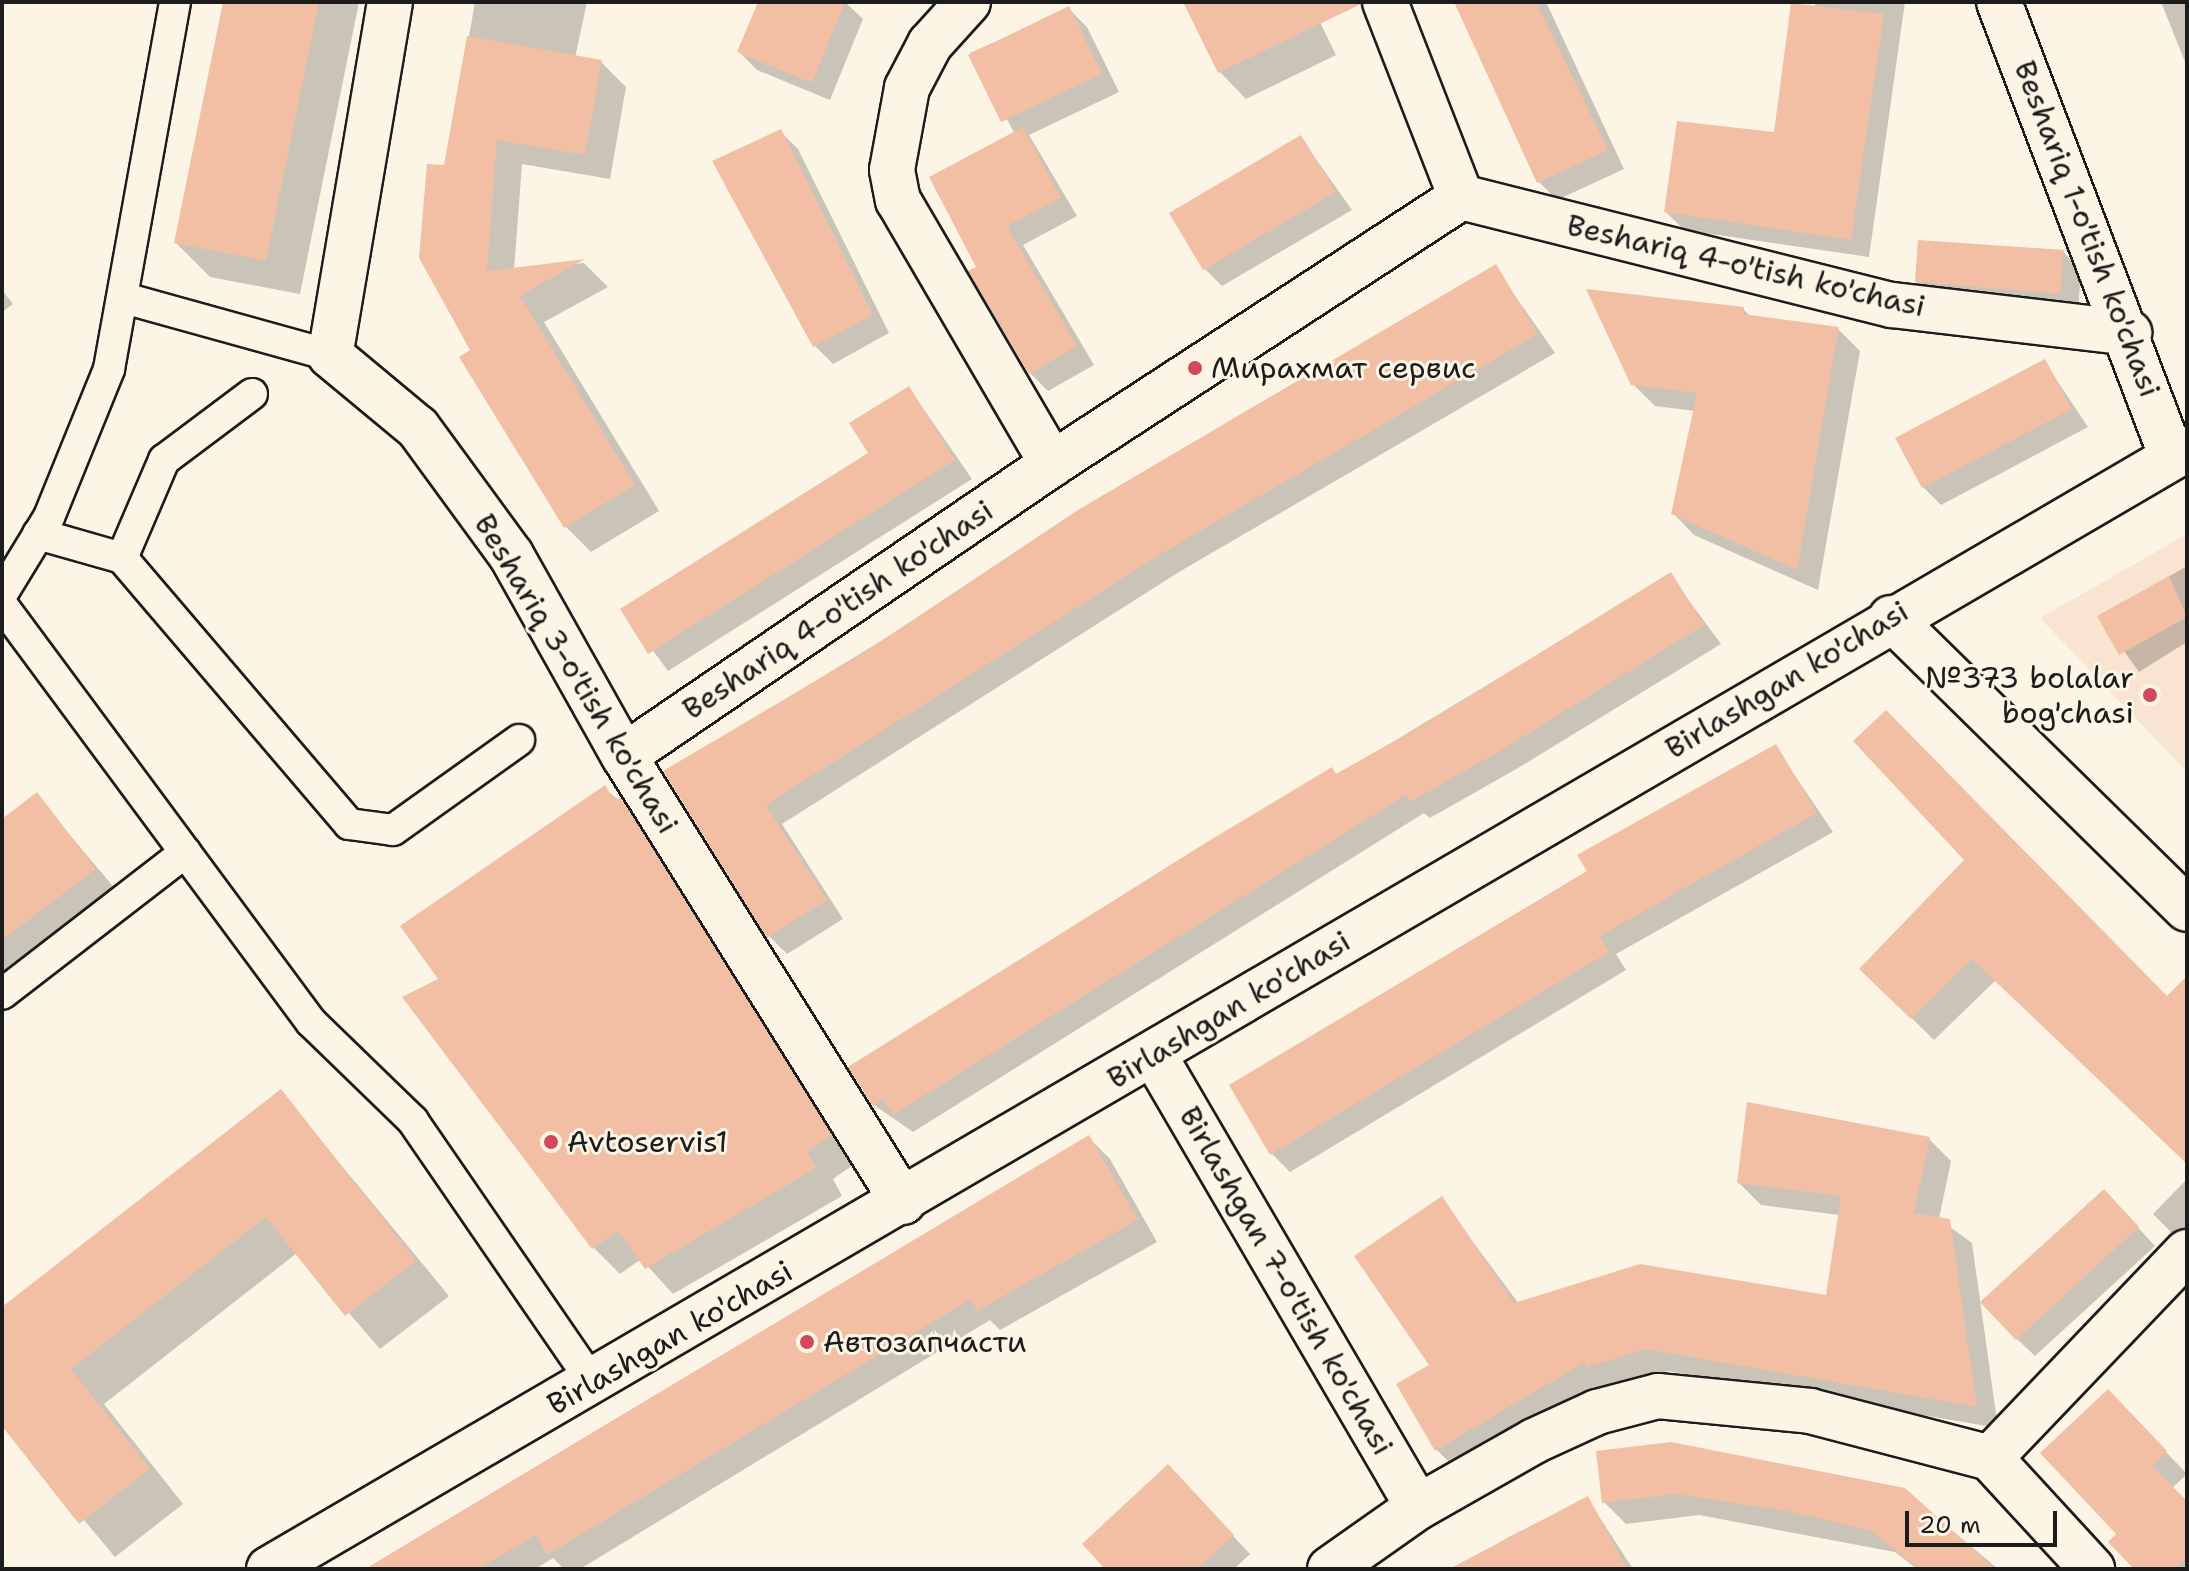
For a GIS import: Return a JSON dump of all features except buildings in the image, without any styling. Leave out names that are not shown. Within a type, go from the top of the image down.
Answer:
[{"type":"street","points":[[330,355],[390,2]]},
{"type":"street","points":[[968,2],[930,44],[907,88],[892,170],[898,200],[1052,464]]},
{"type":"street","points":[[1385,2],[1461,197]]},
{"type":"street","name":"Beshariq 1-o'tish ko'chasi","points":[[1999,2],[2179,453]]},
{"type":"street","name":"Beshariq 4-o'tish ko'chasi","points":[[624,756],[1052,464],[1461,197],[1892,305],[2129,333]]},
{"type":"street","name":"Beshariq 3-o'tish ko'chasi","points":[[330,355],[427,441],[511,555],[624,756],[903,1202]]},
{"type":"street","name":"Birlashgan ko'chasi","points":[[269,1569],[903,1202],[1891,618],[2179,453]]},
{"type":"street","points":[[1891,618],[2187,909]]},
{"type":"street","name":"Birlashgan 7-o'tish ko'chasi","points":[[1154,1055],[1418,1507]]},
{"type":"street","points":[[1990,1458],[2187,1252]]},
{"type":"street","points":[[1330,1569],[1418,1507],[1534,1441],[1597,1412],[1658,1396],[1810,1411],[1990,1458],[2092,1569]]},
{"type":"lane","points":[[2,594],[38,534],[109,369],[175,2]]},
{"type":"lane","points":[[124,298],[330,355]]},
{"type":"lane","points":[[122,558],[164,460],[252,394]]},
{"type":"lane","points":[[38,534],[122,558],[349,824],[393,830],[519,740]]},
{"type":"lane","points":[[2,605],[311,1022],[413,1121],[593,1383]]},
{"type":"lane","points":[[2,994],[186,852]]},
{"type":"shaded area","name":"№373 bolalar bog'chasi","points":[[2187,534],[2187,772],[2040,618]]},
{"type":"place","name":"Мирахмат сервис","points":[[1195,368]]},
{"type":"place","name":"№373 bolalar bog'chasi","points":[[2150,695]]},
{"type":"place","name":"Avtoservis1","points":[[551,1142]]},
{"type":"place","name":"Автозапчасти","points":[[807,1342]]}]
